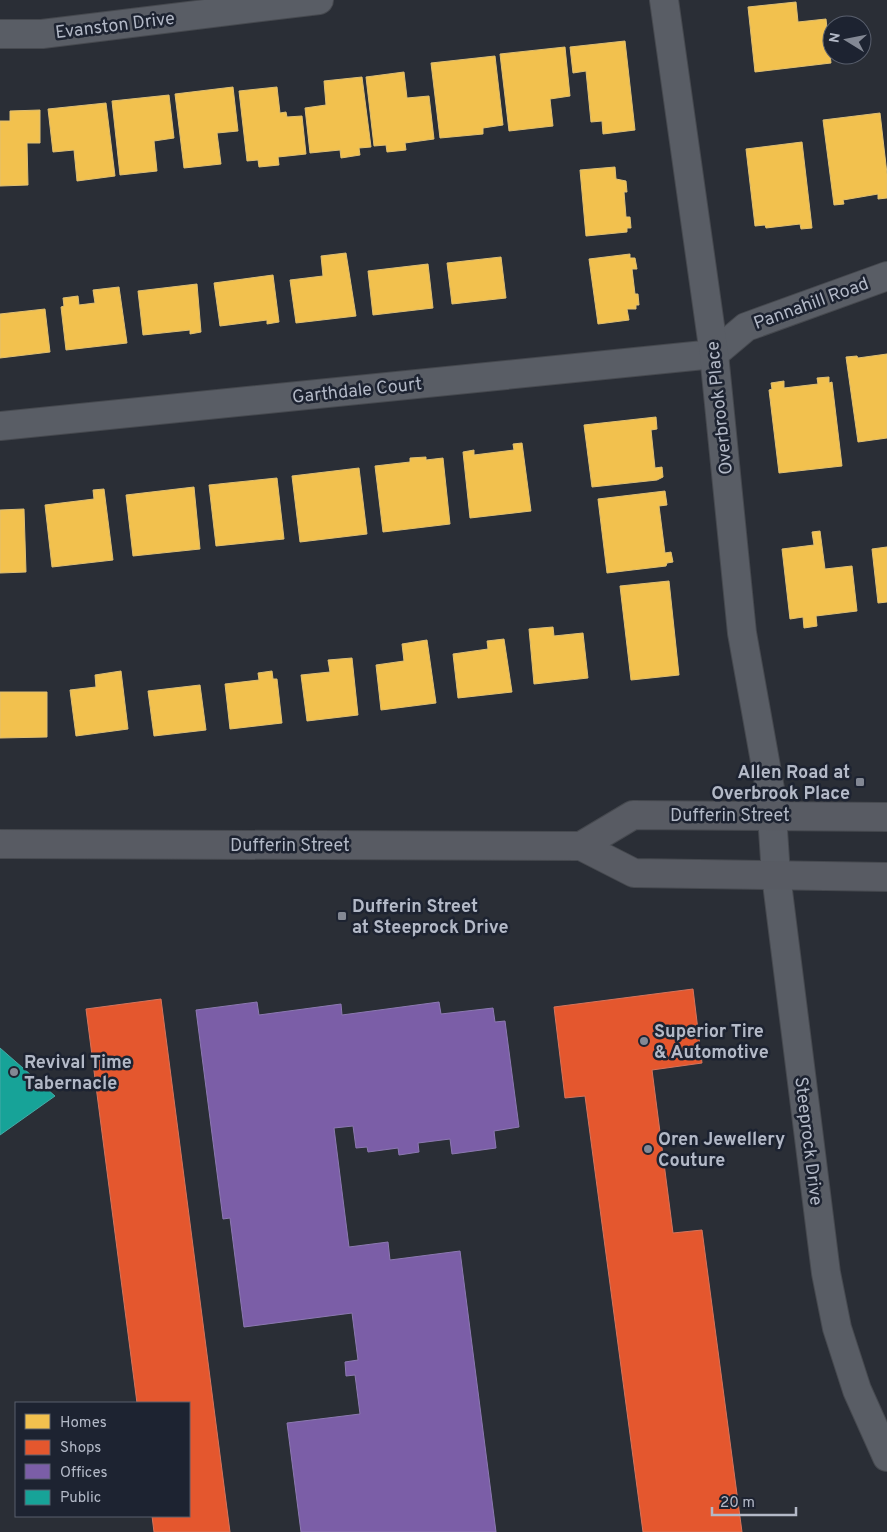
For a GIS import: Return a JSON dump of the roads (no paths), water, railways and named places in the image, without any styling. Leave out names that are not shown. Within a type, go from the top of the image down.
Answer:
[{"type":"main road","name":"Dufferin Street","points":[[581,846],[634,815],[887,817]]},
{"type":"main road","name":"Dufferin Street","points":[[0,844],[581,846],[634,873],[887,877]]},
{"type":"street","name":"Evanston Drive","points":[[0,34],[42,34],[234,4],[319,0]]},
{"type":"street","name":"Overbrook Place","points":[[664,0],[714,354],[742,633],[770,789],[772,815]]},
{"type":"street","name":"Pannahill Road","points":[[714,354],[746,327],[887,276]]},
{"type":"street","name":"Garthdale Court","points":[[0,426],[714,354]]},
{"type":"street","name":"Steeprock Drive","points":[[772,815],[776,875],[826,1273],[837,1328],[857,1390],[887,1457]]},
{"type":"place","name":"Allen Road at Overbrook Place","points":[[860,782]]},
{"type":"place","name":"Dufferin Street at Steeprock Drive","points":[[342,916]]},
{"type":"place","name":"Superior Tire & Automotive","points":[[644,1041]]},
{"type":"place","name":"Revival Time Tabernacle","points":[[14,1072]]},
{"type":"place","name":"Oren Jewellery Couture","points":[[648,1149]]}]
